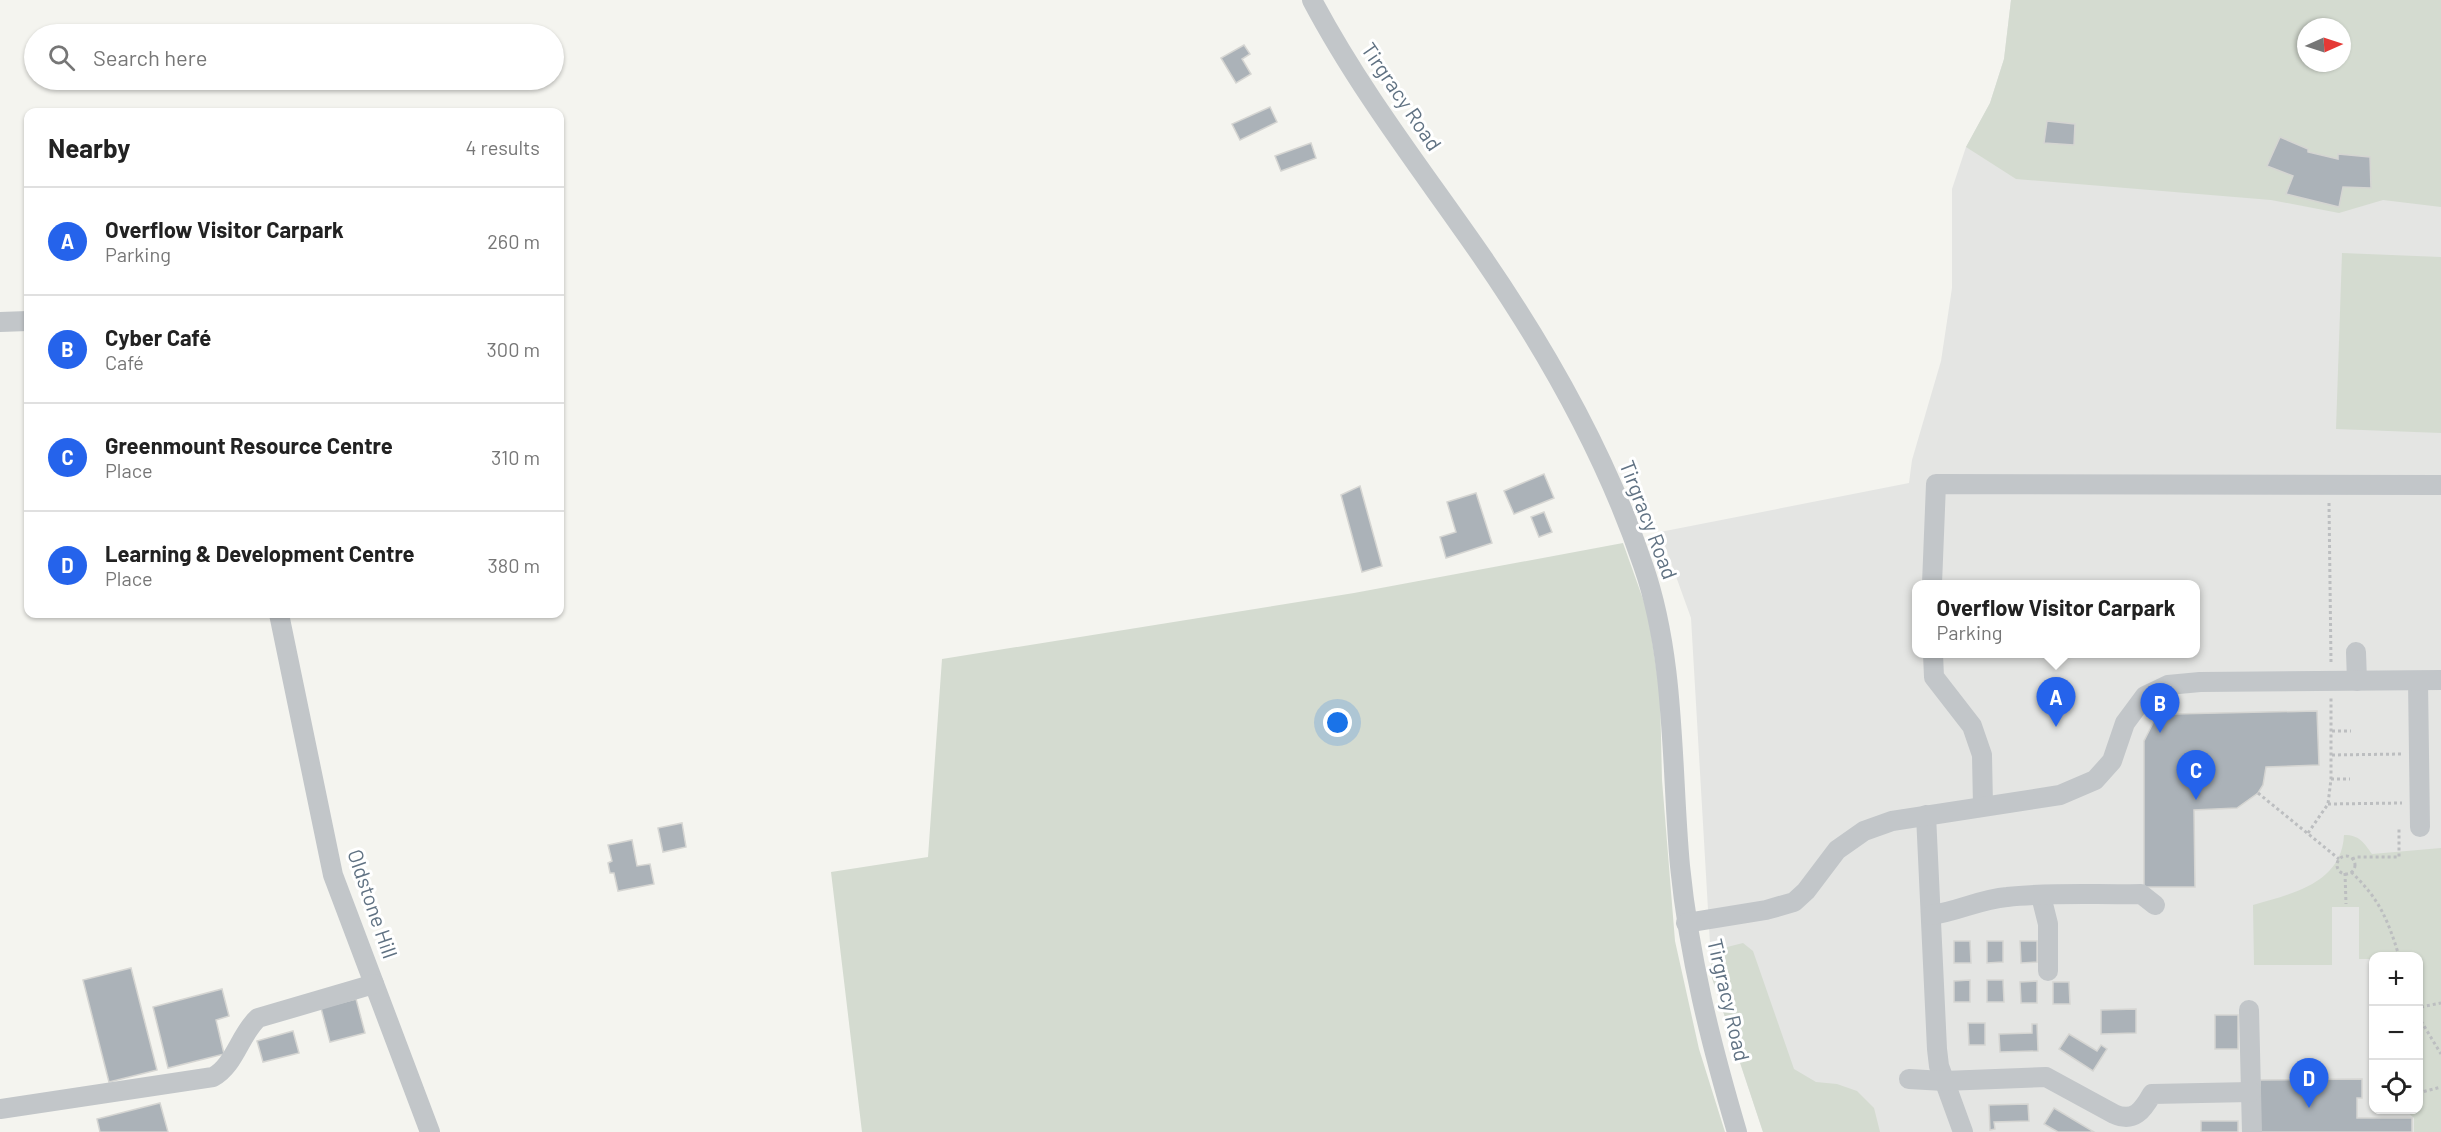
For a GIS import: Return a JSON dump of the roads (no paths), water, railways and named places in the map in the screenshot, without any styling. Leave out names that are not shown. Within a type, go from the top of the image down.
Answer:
[{"type":"street","name":"Tirgracy Road","points":[[1312,0],[1346,60],[1496,293],[1580,414],[1645,568],[1659,624],[1673,737],[1680,864],[1686,923],[1703,1010],[1737,1132]]},
{"type":"street","points":[[0,322],[24,321]]},
{"type":"street","points":[[1932,580],[1936,484],[2441,485]]},
{"type":"street","name":"Oldstone Hill","points":[[280,618],[333,875],[430,1132]]},
{"type":"street","points":[[2356,652],[2356,681]]},
{"type":"street","points":[[1933,658],[1934,677],[1972,726],[1982,755],[1983,806]]},
{"type":"street","points":[[1686,923],[1766,910],[1794,902],[1806,891],[1837,850],[1864,831],[1892,821],[2060,795],[2096,780],[2112,761],[2125,723],[2145,696],[2168,685],[2200,682],[2441,680]]},
{"type":"street","points":[[2418,681],[2420,827]]},
{"type":"street","points":[[1926,814],[1937,1049],[1939,1066],[1963,1132]]},
{"type":"street","points":[[1930,915],[1947,913],[1995,898],[2141,894],[2155,905]]},
{"type":"street","points":[[2041,896],[2048,924],[2048,970]]},
{"type":"street","points":[[0,1109],[213,1077],[222,1071],[241,1045],[250,1025],[258,1018],[374,984]]},
{"type":"street","points":[[2249,1010],[2252,1132]]},
{"type":"street","points":[[1909,1079],[1944,1081],[2046,1077],[2114,1114],[2124,1117],[2136,1116],[2141,1112],[2152,1094],[2251,1092]]},
{"type":"place","name":"Overflow Visitor Carpark","points":[[2056,727]]},
{"type":"place","name":"Cyber Café","points":[[2160,733]]},
{"type":"place","name":"Greenmount Resource Centre","points":[[2196,800]]},
{"type":"place","name":"Learning & Development Centre","points":[[2309,1108]]}]
